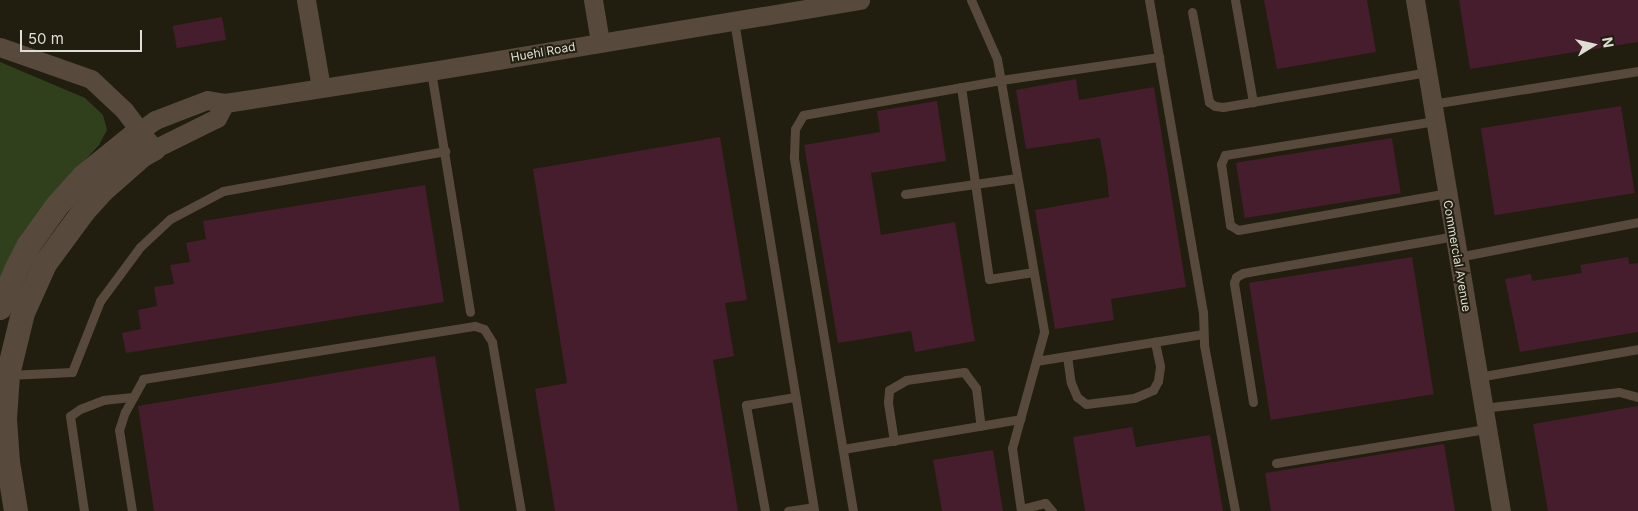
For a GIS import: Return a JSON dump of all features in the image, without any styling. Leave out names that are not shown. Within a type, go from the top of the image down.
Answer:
[{"type":"street","points":[[306,0],[321,88]]},
{"type":"street","points":[[593,0],[600,42]]},
{"type":"street","name":"Huehl Road","points":[[147,140],[155,120],[206,100],[225,103],[860,0]]},
{"type":"street","name":"Commercial Avenue","points":[[1415,0],[1501,511]]},
{"type":"street","points":[[0,47],[39,63],[91,79],[124,110],[147,140]]},
{"type":"street","points":[[0,308],[29,245],[57,206],[84,176],[147,140],[217,118],[225,103]]},
{"type":"street","points":[[16,511],[7,454],[5,419],[8,375],[22,313],[45,264],[103,190],[143,155],[147,140]]},
{"type":"lane","points":[[971,0],[997,59],[1044,332],[1012,448],[1021,510],[1045,503],[1052,511]]},
{"type":"lane","points":[[1149,0],[1203,312],[1203,334],[1235,511]]},
{"type":"lane","points":[[1235,0],[1254,102]]},
{"type":"lane","points":[[1192,12],[1209,102],[1223,107],[1427,72]]},
{"type":"lane","points":[[734,21],[814,509],[788,511]]},
{"type":"lane","points":[[853,511],[794,157],[795,129],[803,115],[1001,80],[1159,57]]},
{"type":"lane","points":[[431,71],[470,312]]},
{"type":"lane","points":[[1447,193],[1238,230],[1230,225],[1220,164],[1225,156],[1638,71]]},
{"type":"lane","points":[[961,87],[989,279],[1033,272]]},
{"type":"lane","points":[[8,375],[72,372],[100,301],[140,247],[170,219],[224,191],[445,151]]},
{"type":"lane","points":[[905,194],[1017,178]]},
{"type":"lane","points":[[1458,257],[1638,222]]},
{"type":"lane","points":[[1253,402],[1234,283],[1236,276],[1243,273],[1454,236]]},
{"type":"lane","points":[[132,511],[119,430],[125,412],[143,379],[474,326],[484,329],[492,342],[521,511]]},
{"type":"lane","points":[[1036,361],[1203,334]]},
{"type":"lane","points":[[1067,356],[1071,383],[1077,397],[1086,404],[1134,398],[1153,390],[1158,381],[1160,366],[1155,342]]},
{"type":"lane","points":[[1478,377],[1638,349]]},
{"type":"lane","points":[[894,441],[888,402],[889,390],[906,380],[964,372],[976,388],[981,426]]},
{"type":"lane","points":[[1483,408],[1619,392],[1638,397]]},
{"type":"lane","points":[[84,511],[70,416],[80,409],[103,400],[133,397]]},
{"type":"lane","points":[[765,511],[746,405],[795,397]]},
{"type":"lane","points":[[843,449],[1020,419]]},
{"type":"lane","points":[[1276,463],[1487,429]]},
{"type":"green space","points":[[0,62],[85,98],[103,115],[107,130],[99,145],[58,189],[11,254],[0,286]]},
{"type":"building","points":[[1264,0],[1367,0],[1376,52],[1277,69]]},
{"type":"building","points":[[1459,0],[1638,0],[1638,42],[1470,69]]},
{"type":"building","points":[[222,17],[226,40],[177,48],[173,26]]},
{"type":"building","points":[[1076,79],[1079,100],[1154,87],[1186,287],[1111,299],[1114,320],[1055,329],[1035,210],[1109,197],[1107,176],[1100,138],[1026,149],[1016,90]]},
{"type":"building","points":[[937,101],[946,161],[871,173],[881,235],[955,222],[975,341],[915,352],[911,331],[838,343],[804,145],[880,132],[877,111]]},
{"type":"building","points":[[1621,106],[1635,193],[1495,215],[1481,128]]},
{"type":"building","points":[[720,137],[747,300],[725,303],[734,356],[713,360],[738,511],[555,511],[535,389],[567,383],[533,169]]},
{"type":"building","points":[[1392,138],[1401,193],[1245,218],[1236,163]]},
{"type":"building","points":[[425,185],[444,302],[126,353],[122,333],[141,329],[138,310],[157,306],[154,287],[174,284],[170,265],[190,262],[186,243],[206,239],[203,221]]},
{"type":"building","points":[[1412,257],[1434,394],[1271,420],[1249,283]]},
{"type":"building","points":[[1628,257],[1629,264],[1638,263],[1638,332],[1520,352],[1505,279],[1531,274],[1532,281],[1582,273],[1580,265]]},
{"type":"building","points":[[435,356],[460,511],[154,511],[138,406]]},
{"type":"building","points":[[1638,406],[1638,511],[1548,511],[1533,424]]},
{"type":"building","points":[[1132,427],[1136,447],[1210,435],[1223,511],[1085,511],[1073,437]]},
{"type":"building","points":[[1444,444],[1455,511],[1271,511],[1265,473]]},
{"type":"building","points":[[993,450],[1003,511],[942,511],[933,460]]}]
